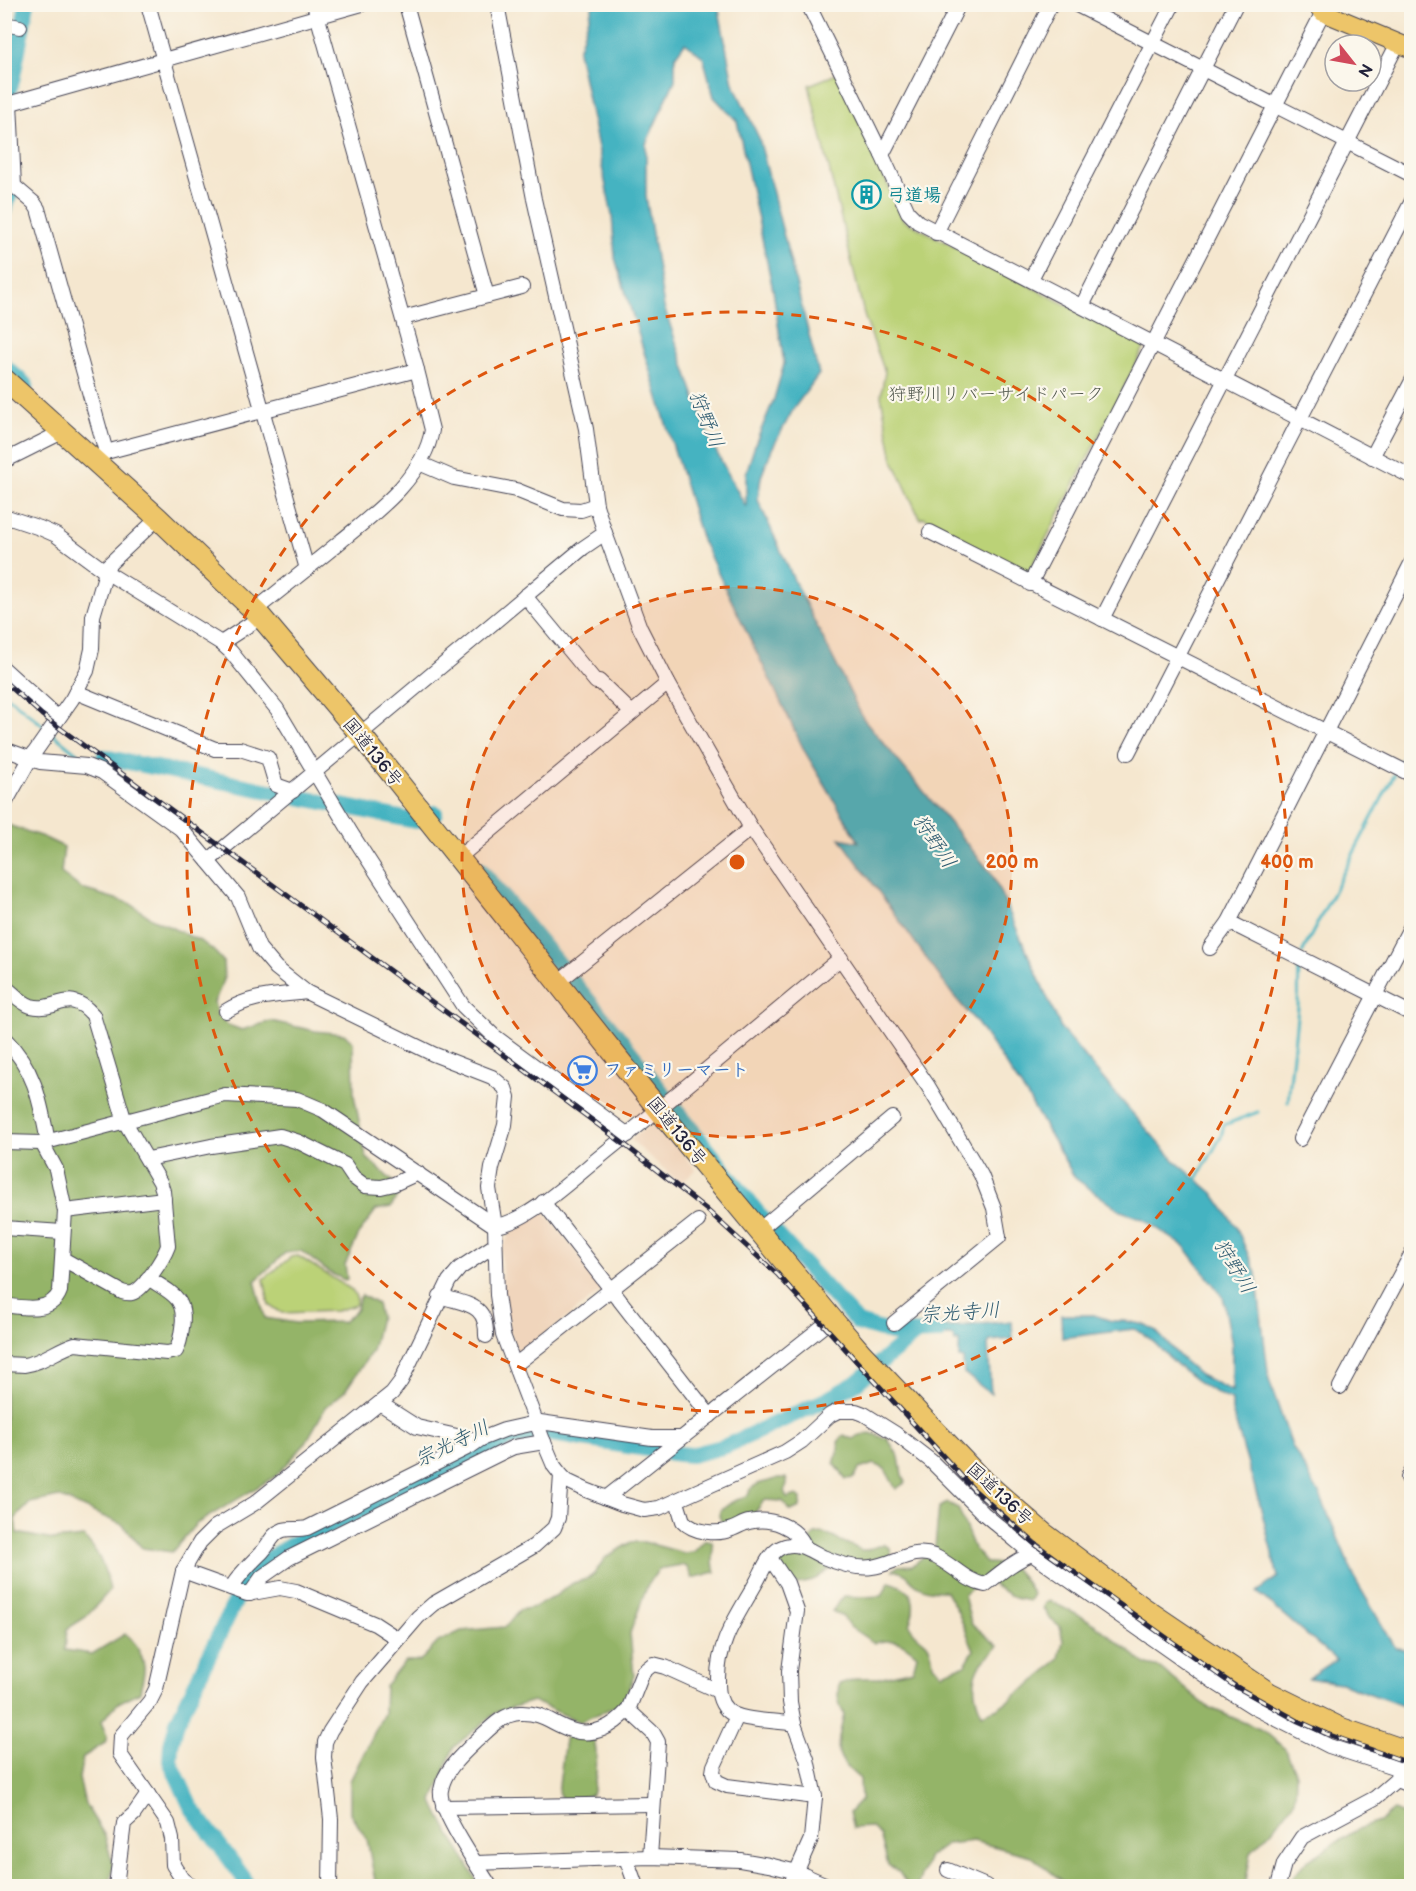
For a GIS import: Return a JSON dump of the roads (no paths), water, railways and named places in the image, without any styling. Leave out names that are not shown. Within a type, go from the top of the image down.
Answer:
[{"type":"highway","name":"国道136号","points":[[4,378],[62,430],[100,457],[158,518],[258,613],[360,735],[558,982],[666,1104],[759,1230],[832,1319],[862,1354],[978,1476],[1042,1533],[1142,1607],[1269,1693],[1340,1728],[1405,1769]]},
{"type":"main road","points":[[1319,8],[1405,46]]},
{"type":"street","points":[[148,4],[307,569]]},
{"type":"street","points":[[362,4],[316,11],[164,60],[7,104],[14,186],[38,209],[100,457],[261,410],[417,370]]},
{"type":"street","points":[[406,4],[487,296]]},
{"type":"street","points":[[497,4],[534,199],[586,429],[596,506],[640,628],[721,779],[751,828],[928,1086],[981,1175],[994,1208],[999,1237],[894,1323]]},
{"type":"street","points":[[808,4],[910,214],[918,222],[1412,477]]},
{"type":"street","points":[[882,155],[959,4]]},
{"type":"street","points":[[936,233],[1051,4]]},
{"type":"street","points":[[1075,4],[1412,175]]},
{"type":"street","points":[[1031,279],[1173,4]]},
{"type":"street","points":[[1082,306],[1236,4]]},
{"type":"street","points":[[1030,584],[1275,107],[1319,8]]},
{"type":"street","points":[[221,643],[388,501],[419,463],[430,440],[432,430],[403,318],[316,11]]},
{"type":"street","points":[[4,24],[20,27]]},
{"type":"street","points":[[1102,619],[1346,142],[1405,46]]},
{"type":"street","points":[[1128,753],[1412,201]]},
{"type":"street","points":[[403,318],[522,287]]},
{"type":"street","points":[[1372,457],[1412,381]]},
{"type":"street","points":[[4,461],[62,430]]},
{"type":"street","points":[[419,463],[454,478],[510,488],[563,509],[581,510],[596,506]]},
{"type":"street","points":[[4,516],[56,536],[104,571],[221,643],[231,652],[277,709],[351,833],[462,1006],[494,1036],[628,1135]]},
{"type":"street","points":[[4,805],[30,759],[76,692],[90,660],[93,616],[104,571],[158,518]]},
{"type":"street","points":[[930,532],[1412,775]]},
{"type":"street","points":[[208,861],[525,596],[604,533]]},
{"type":"street","points":[[1210,948],[1229,922],[1412,562]]},
{"type":"street","points":[[525,596],[596,682],[599,681],[633,713]]},
{"type":"street","points":[[4,669],[58,718]]},
{"type":"street","points":[[458,858],[668,683]]},
{"type":"street","points":[[76,692],[215,749],[240,749],[268,758],[276,785],[293,791]]},
{"type":"street","points":[[4,749],[30,759],[55,764],[87,766],[102,772],[175,824],[238,897],[258,948],[276,968],[306,992],[433,1054],[492,1077],[505,1088],[508,1097],[505,1125],[489,1180],[490,1204],[495,1226],[499,1316],[503,1335],[543,1441],[554,1466],[567,1481],[644,1510],[659,1508],[677,1502],[785,1452],[802,1441],[837,1411],[856,1411],[872,1417],[931,1461],[983,1513],[1032,1554],[1217,1684],[1255,1708],[1329,1746],[1405,1769]]},
{"type":"street","points":[[558,982],[751,828]]},
{"type":"street","points":[[1229,922],[1412,1014]]},
{"type":"street","points":[[1300,1139],[1412,924]]},
{"type":"street","points":[[4,1142],[45,1142],[225,1095],[297,1100],[323,1110],[495,1226],[505,1225],[543,1202],[628,1135],[841,958]]},
{"type":"street","points":[[4,986],[31,1005],[48,1006],[65,1000],[78,1003],[93,1015],[125,1122],[160,1182],[164,1199],[168,1246],[148,1278],[140,1288],[132,1293],[122,1293],[63,1258]]},
{"type":"street","points":[[226,1011],[241,1002],[252,999],[306,992]]},
{"type":"street","points":[[4,1038],[24,1061],[34,1079],[40,1099],[45,1142],[56,1169],[65,1211],[62,1232],[63,1258],[57,1300],[35,1308],[4,1305]]},
{"type":"street","points":[[759,1230],[892,1118]]},
{"type":"street","points":[[148,1160],[211,1146],[280,1136],[299,1142],[345,1165],[353,1177],[365,1186],[381,1187],[394,1184],[418,1173]]},
{"type":"street","points":[[65,1211],[164,1199]]},
{"type":"street","points":[[543,1202],[710,1416]]},
{"type":"street","points":[[514,1365],[698,1221]]},
{"type":"street","points":[[4,1228],[62,1232]]},
{"type":"street","points":[[191,1887],[182,1880],[174,1865],[168,1823],[120,1754],[121,1736],[150,1701],[156,1689],[183,1571],[200,1542],[215,1527],[255,1503],[393,1393],[449,1281],[460,1268],[495,1245]]},
{"type":"street","points":[[1340,1387],[1412,1253]]},
{"type":"street","points":[[4,1364],[24,1365],[38,1362],[62,1348],[75,1344],[167,1353],[176,1351],[180,1342],[184,1315],[183,1305],[176,1296],[148,1278]]},
{"type":"street","points":[[440,1296],[481,1312],[486,1318],[486,1336]]},
{"type":"street","points":[[606,1497],[832,1319]]},
{"type":"street","points":[[381,1404],[417,1427],[470,1439],[482,1439]]},
{"type":"street","points":[[232,1588],[240,1574],[265,1548],[269,1540],[280,1532],[286,1529],[307,1528],[504,1430],[544,1422],[678,1440]]},
{"type":"street","points":[[249,1594],[262,1577],[289,1558],[503,1452],[514,1447],[543,1441]]},
{"type":"street","points":[[330,1887],[331,1819],[325,1767],[325,1742],[330,1731],[362,1682],[418,1617],[433,1604],[513,1560],[554,1528],[558,1518],[561,1475]]},
{"type":"street","points":[[677,1502],[683,1521],[696,1529],[719,1533],[749,1522],[774,1523],[795,1531],[806,1546],[823,1557],[863,1567],[881,1566],[915,1554],[933,1556],[956,1571],[986,1585],[1016,1561],[1032,1554]]},
{"type":"street","points":[[794,1725],[737,1716],[727,1710],[718,1691],[718,1669],[722,1646],[770,1558],[782,1547],[806,1546]]},
{"type":"street","points":[[770,1558],[787,1583],[797,1611],[788,1688],[794,1725],[807,1759],[816,1797],[811,1839],[790,1887]]},
{"type":"street","points":[[183,1571],[249,1594],[280,1588],[296,1591],[375,1624],[398,1638]]},
{"type":"street","points":[[490,1887],[442,1807],[440,1798],[441,1789],[449,1771],[461,1756],[505,1716],[522,1713],[534,1714],[572,1730],[587,1733],[599,1731],[628,1710],[643,1672],[653,1664],[718,1691]]},
{"type":"street","points":[[628,1710],[653,1733],[658,1742],[650,1857]]},
{"type":"street","points":[[737,1716],[714,1766],[716,1781],[727,1786],[816,1797]]},
{"type":"street","points":[[1405,1769],[1412,1786]]},
{"type":"street","points":[[1278,1887],[1284,1864],[1302,1837],[1375,1798],[1405,1769]]},
{"type":"street","points":[[116,1887],[124,1823],[134,1814],[148,1794]]},
{"type":"street","points":[[442,1807],[653,1804]]},
{"type":"street","points":[[476,1863],[650,1857],[740,1860],[797,1872],[829,1887]]},
{"type":"street","points":[[626,1858],[636,1887]]},
{"type":"street","points":[[948,1870],[986,1887]]},
{"type":"water","name":"狩野川","points":[[593,5],[718,5],[733,83],[759,138],[819,374],[794,408],[772,449],[761,477],[758,500],[794,580],[863,718],[992,874],[1062,1030],[1175,1161],[1213,1193],[1236,1226],[1256,1273],[1269,1380],[1292,1446],[1320,1495],[1356,1581],[1395,1647],[1411,1652],[1411,1709],[1341,1683],[1308,1678],[1336,1660],[1257,1592],[1278,1577],[1260,1505],[1232,1411],[1232,1400],[1199,1382],[1149,1338],[1134,1329],[1062,1338],[1061,1315],[1094,1315],[1112,1321],[1146,1325],[1155,1330],[1200,1375],[1232,1391],[1232,1345],[1223,1297],[1185,1247],[1143,1219],[1121,1211],[1075,1178],[1026,1094],[977,1023],[952,994],[840,838],[859,842],[805,752],[702,540],[615,258],[612,215],[578,51]],"holes":[[[685,43],[703,57],[714,97],[737,121],[773,290],[784,364],[774,399],[746,473],[746,507],[709,438],[664,307],[646,196],[646,144],[675,80],[675,57]]]},
{"type":"water","points":[[1012,1321],[1013,1339],[990,1341],[988,1344],[991,1394],[964,1373],[963,1359],[959,1358],[959,1341],[955,1342],[951,1336],[918,1336],[919,1330]]},
{"type":"waterway","points":[[7,118],[6,98],[12,81],[27,4]]},
{"type":"waterway","points":[[4,211],[11,191],[10,171]]},
{"type":"waterway","points":[[4,366],[26,385]]},
{"type":"waterway","points":[[4,697],[11,699],[46,728]]},
{"type":"waterway","points":[[53,734],[83,758],[92,759]]},
{"type":"waterway","points":[[1400,763],[1412,740]]},
{"type":"waterway","points":[[104,757],[415,821],[435,813]]},
{"type":"waterway","points":[[1302,953],[1394,775]]},
{"type":"waterway","points":[[480,869],[617,1035],[761,1217],[858,1323],[891,1333],[939,1332]]},
{"type":"waterway","points":[[1288,1102],[1298,1007],[1299,962]]},
{"type":"waterway","points":[[1195,1182],[1221,1137],[1224,1125],[1258,1112]]},
{"type":"waterway","name":"宗光寺川","points":[[246,1886],[243,1877],[191,1807],[170,1761],[171,1745],[177,1722],[244,1583],[265,1561],[291,1545],[506,1440],[545,1433],[691,1455],[726,1446],[828,1399],[856,1383],[916,1333]]},
{"type":"railway","points":[[4,681],[42,715],[620,1141],[707,1210],[778,1275],[974,1490],[1036,1545],[1233,1685],[1298,1721],[1327,1734],[1412,1764]]},
{"type":"place","name":"弓道場","points":[[866,195]]},
{"type":"place","name":"ファミリーマート","points":[[583,1070]]},
{"type":"park label","name":"狩野川リバーサイドパーク","points":[[996,394]]}]
